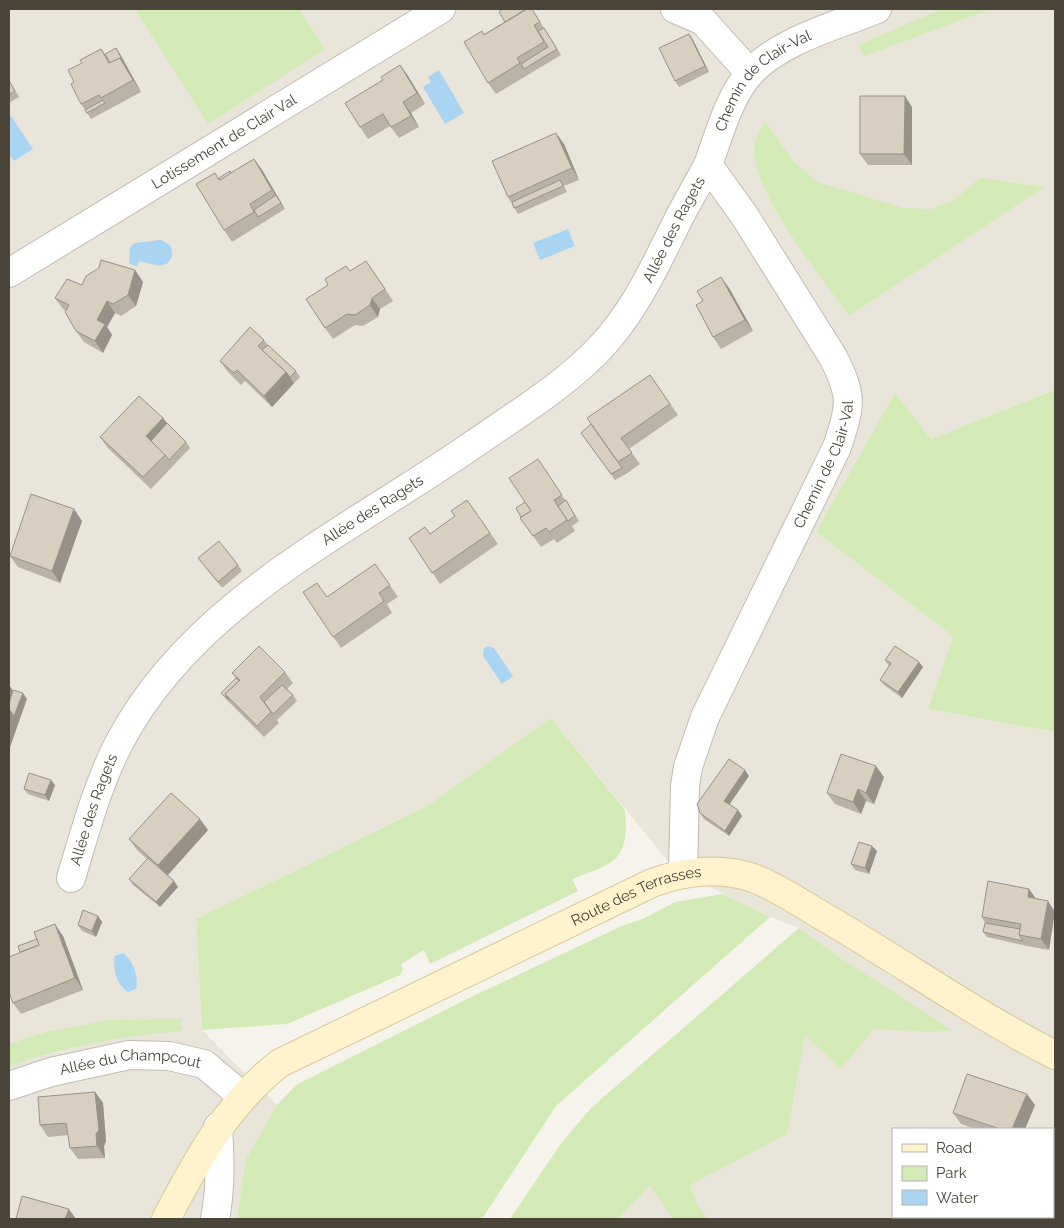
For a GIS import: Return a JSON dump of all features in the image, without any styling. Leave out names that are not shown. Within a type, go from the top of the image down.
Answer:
[{"type":"street","name":"Lotissement de Clair Val","points":[[9,273],[441,9]]},
{"type":"street","points":[[675,9],[703,21],[750,73]]},
{"type":"street","name":"Chemin de Clair-Val","points":[[683,874],[685,786],[688,767],[705,717],[837,447],[849,402],[845,380],[832,357],[744,215],[708,165],[726,118],[750,73],[784,48],[877,9]]},
{"type":"street","name":"Allée des Ragets","points":[[72,878],[99,787],[109,763],[139,710],[181,656],[235,608],[281,571],[435,471],[584,364],[614,332],[641,295],[708,165]]},
{"type":"street","name":"Route des Terrasses","points":[[166,1219],[196,1161],[222,1122],[242,1096],[280,1063],[305,1049],[652,883],[683,874],[699,872],[737,874],[766,884],[867,942],[991,1019],[1055,1055]]},
{"type":"street","name":"Allée du Champcout","points":[[9,1086],[51,1072],[129,1055],[169,1056],[204,1064],[242,1096]]},
{"type":"street","points":[[215,1219],[220,1196],[222,1122]]},
{"type":"shaded area","points":[[9,9],[136,9],[325,49],[299,9],[1055,9],[1055,390],[931,439],[895,394],[816,532],[953,636],[928,709],[1055,732],[1055,1219],[618,1219],[673,1159],[842,959],[799,928],[752,910],[671,865],[551,718],[427,806],[196,919],[202,1030],[277,1105],[246,1159],[237,1219],[9,1219]]},
{"type":"green space","points":[[135,9],[299,9],[325,49],[208,124]]},
{"type":"green space","points":[[942,9],[991,9],[864,56],[858,45]]},
{"type":"green space","points":[[765,121],[793,161],[818,182],[903,208],[931,209],[951,202],[980,178],[1044,187],[849,316],[792,237],[766,192],[758,171],[754,152],[756,140]]},
{"type":"green space","points":[[1055,390],[1055,732],[928,709],[953,636],[816,532],[895,393],[931,439]]},
{"type":"green space","points":[[551,718],[625,810],[626,827],[622,850],[609,863],[572,879],[578,891],[430,964],[424,950],[401,964],[403,969],[400,975],[287,1024],[202,1030],[196,919],[427,806]]},
{"type":"green space","points":[[722,894],[770,917],[556,1106],[482,1219],[237,1219],[246,1159],[277,1105],[296,1085],[471,997],[624,925],[643,919],[675,902]]},
{"type":"green space","points":[[799,928],[842,959],[952,1030],[934,1032],[874,1029],[841,1069],[805,1035],[787,1134],[690,1185],[697,1204],[708,1219],[672,1219],[650,1185],[618,1219],[510,1219],[562,1142],[592,1107]]},
{"type":"green space","points":[[181,1019],[182,1031],[73,1047],[9,1066],[9,1044],[46,1032],[110,1020]]},
{"type":"water","points":[[439,70],[464,113],[445,124],[423,87],[431,82],[428,77]]},
{"type":"water","points":[[9,113],[33,149],[14,161],[9,154]]},
{"type":"water","points":[[568,229],[575,246],[540,260],[533,243]]},
{"type":"water","points":[[160,240],[167,243],[172,249],[172,256],[168,263],[160,266],[139,261],[137,267],[129,263],[130,248],[134,243]]},
{"type":"water","points":[[488,646],[494,648],[513,676],[502,684],[483,656],[484,648]]},
{"type":"water","points":[[123,953],[132,964],[137,979],[136,989],[128,992],[118,981],[114,966],[115,956]]},
{"type":"building","points":[[503,9],[526,9],[505,22],[499,12]]},
{"type":"building","points":[[527,9],[532,9],[540,22],[534,25],[544,42],[517,58],[520,63],[488,83],[464,42],[482,31],[484,35]]},
{"type":"building","points":[[544,28],[557,49],[524,69],[521,64],[548,47],[538,31]]},
{"type":"building","points":[[689,34],[705,66],[675,81],[659,48]]},
{"type":"building","points":[[116,48],[124,63],[120,58],[110,63],[105,54]]},
{"type":"building","points":[[101,49],[109,63],[120,58],[133,80],[101,98],[99,95],[81,104],[71,84],[74,82],[68,70],[82,63],[80,60]]},
{"type":"building","points":[[400,65],[417,93],[403,102],[411,116],[391,127],[383,114],[360,127],[345,103],[383,80],[381,77]]},
{"type":"building","points":[[9,81],[15,91],[9,95]]},
{"type":"building","points":[[860,96],[905,96],[904,154],[860,154]]},
{"type":"building","points":[[103,100],[105,103],[87,113],[85,110]]},
{"type":"building","points":[[556,133],[572,168],[508,197],[492,161]]},
{"type":"building","points":[[254,159],[272,190],[250,204],[254,212],[224,230],[196,184],[215,173],[219,180]]},
{"type":"building","points":[[230,171],[231,173],[220,180],[219,178]]},
{"type":"building","points":[[560,180],[563,186],[514,208],[512,202]]},
{"type":"building","points":[[276,195],[281,203],[258,217],[254,210]]},
{"type":"building","points":[[101,260],[135,270],[128,295],[113,304],[107,301],[97,320],[105,324],[95,341],[76,331],[65,312],[69,305],[55,298],[67,279],[82,285],[86,276],[99,268]]},
{"type":"building","points":[[366,261],[385,289],[372,298],[370,305],[355,315],[347,314],[325,328],[306,299],[328,285],[325,279],[346,266],[350,271]]},
{"type":"building","points":[[721,277],[745,320],[713,337],[696,305],[703,301],[697,291]]},
{"type":"building","points":[[250,327],[264,340],[258,346],[286,372],[264,396],[237,370],[234,373],[220,361]]},
{"type":"building","points":[[268,345],[296,371],[290,377],[262,350]]},
{"type":"building","points":[[650,375],[670,404],[621,438],[632,453],[618,462],[587,418]]},
{"type":"building","points":[[139,396],[163,418],[146,436],[165,455],[143,477],[100,437]]},
{"type":"building","points":[[167,423],[186,442],[169,460],[151,441]]},
{"type":"building","points":[[591,424],[622,468],[611,474],[581,433]]},
{"type":"building","points":[[538,459],[562,495],[554,500],[567,520],[549,532],[546,528],[533,536],[520,518],[531,511],[509,478]]},
{"type":"building","points":[[31,494],[74,509],[52,571],[10,556]]},
{"type":"building","points":[[467,500],[490,533],[432,573],[409,538],[425,527],[430,534],[455,516],[451,511]]},
{"type":"building","points":[[566,500],[575,516],[568,521],[558,506]]},
{"type":"building","points":[[525,502],[531,511],[521,517],[516,508]]},
{"type":"building","points":[[219,541],[238,565],[218,582],[198,558]]},
{"type":"building","points":[[375,564],[390,585],[379,593],[384,601],[333,637],[303,592],[317,583],[327,597]]},
{"type":"building","points":[[259,646],[285,672],[260,697],[271,712],[257,726],[225,694],[240,680],[232,673]]},
{"type":"building","points":[[895,646],[919,662],[898,692],[880,680],[891,663],[885,660]]},
{"type":"building","points":[[236,678],[239,681],[225,694],[229,700],[221,693]]},
{"type":"building","points":[[282,685],[293,695],[273,714],[264,702]]},
{"type":"building","points":[[13,690],[23,693],[14,716],[9,710]]},
{"type":"building","points":[[841,754],[876,766],[866,793],[858,789],[853,802],[827,793]]},
{"type":"building","points":[[729,759],[745,770],[724,801],[738,810],[725,831],[700,813],[697,804]]},
{"type":"building","points":[[29,773],[51,780],[45,795],[24,789]]},
{"type":"building","points":[[171,793],[200,819],[158,865],[129,839]]},
{"type":"building","points":[[859,842],[872,846],[865,868],[851,864]]},
{"type":"building","points":[[148,858],[174,881],[156,902],[129,879]]},
{"type":"building","points":[[988,881],[1029,889],[1028,897],[1048,901],[1041,939],[1019,935],[1021,924],[982,917]]},
{"type":"building","points":[[83,910],[98,916],[92,931],[78,925]]},
{"type":"building","points":[[985,923],[1020,929],[1019,935],[1023,941],[983,932]]},
{"type":"building","points":[[55,924],[75,978],[13,1003],[9,992],[9,957],[39,945],[34,932]]},
{"type":"building","points":[[37,939],[39,945],[20,952],[18,946]]},
{"type":"building","points":[[967,1074],[1027,1094],[1012,1128],[997,1128],[953,1113]]},
{"type":"building","points":[[95,1092],[99,1130],[96,1134],[97,1146],[70,1148],[66,1123],[40,1125],[38,1097]]},
{"type":"building","points":[[22,1196],[69,1209],[65,1219],[16,1219]]}]
